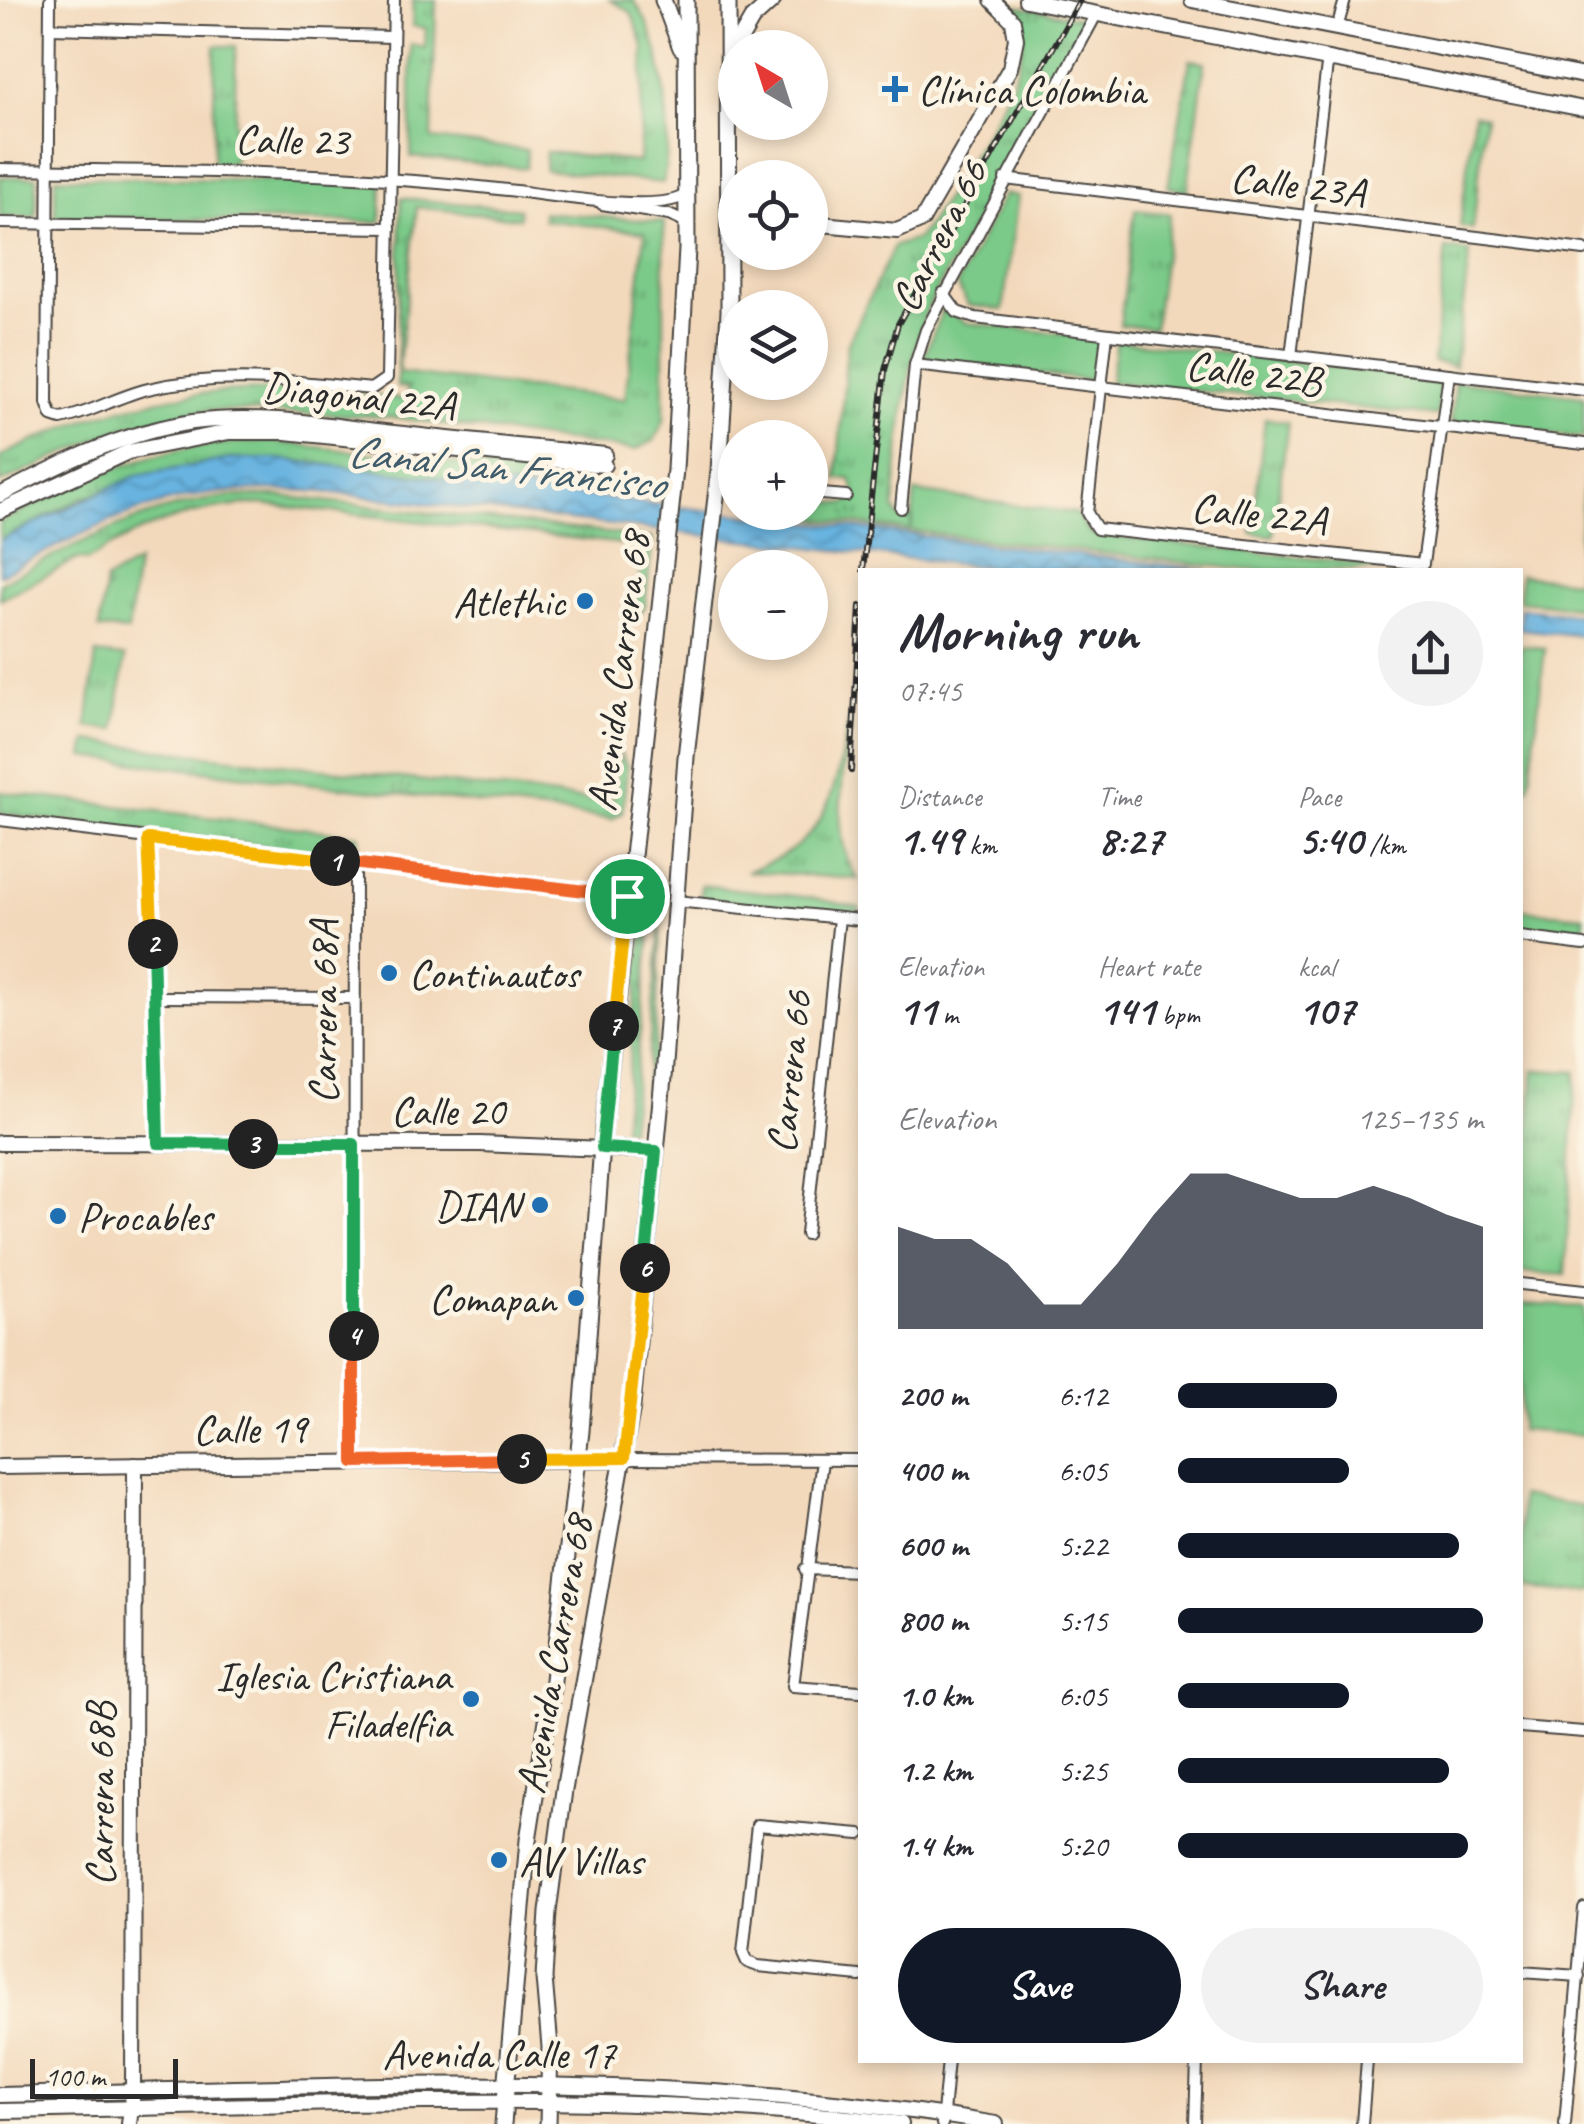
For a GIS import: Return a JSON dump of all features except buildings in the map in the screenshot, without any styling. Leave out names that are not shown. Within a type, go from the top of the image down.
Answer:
[{"type":"main road","points":[[663,0],[686,71]]},
{"type":"main road","name":"Avenida Carrera 68","points":[[503,2124],[528,1840],[552,1689],[578,1458],[602,1148],[672,500],[687,224],[686,0]]},
{"type":"main road","name":"Avenida Carrera 68","points":[[728,0],[728,30]]},
{"type":"main road","points":[[746,30],[773,0]]},
{"type":"main road","name":"Avenida Carrera 68","points":[[722,420],[728,327],[729,140]]},
{"type":"main road","name":"Avenida Carrera 68","points":[[548,2124],[550,2086],[544,1978],[552,1880],[605,1544],[624,1458],[656,1151],[686,756],[718,484]]},
{"type":"street","points":[[50,0],[46,403],[52,416],[71,418],[146,390],[189,382],[272,378],[378,387],[387,378],[394,0]]},
{"type":"street","name":"Carrera 66","points":[[828,224],[897,230],[911,226],[929,210],[1010,68],[1016,39],[1013,21],[992,0]]},
{"type":"street","points":[[1026,0],[1580,110]]},
{"type":"street","points":[[1192,0],[1584,76]]},
{"type":"street","points":[[1338,28],[1346,0]]},
{"type":"street","name":"Carrera 66","points":[[900,508],[916,365],[943,293],[1097,14]]},
{"type":"street","points":[[50,28],[392,37]]},
{"type":"street","points":[[1291,356],[1328,57]]},
{"type":"street","points":[[1563,71],[1584,62]]},
{"type":"street","points":[[729,151],[733,160]]},
{"type":"street","name":"Calle 23","points":[[0,169],[391,176],[581,199],[669,214],[687,224]]},
{"type":"street","name":"Calle 23A","points":[[1005,180],[1584,250]]},
{"type":"street","name":"Calle 23","points":[[581,199],[670,202],[687,193]]},
{"type":"street","name":"Calle 23","points":[[0,223],[390,228]]},
{"type":"street","name":"Calle 22B","points":[[943,293],[957,312],[975,318],[1584,390]]},
{"type":"street","points":[[1100,386],[1107,334]]},
{"type":"street","name":"Calle 22B","points":[[916,365],[1584,444]]},
{"type":"street","points":[[1444,426],[1449,374]]},
{"type":"street","name":"Calle 22A","points":[[1100,386],[1087,513],[1097,529],[1423,564],[1444,426]]},
{"type":"street","name":"Diagonal 22A","points":[[0,495],[75,457],[131,436],[192,423],[244,418],[308,420],[605,460],[286,432],[242,432],[128,452],[0,511]]},
{"type":"street","points":[[828,494],[846,496]]},
{"type":"street","points":[[0,820],[627,896]]},
{"type":"street","points":[[148,839],[158,1143]]},
{"type":"street","name":"Carrera 68A","points":[[354,863],[354,1462]]},
{"type":"street","points":[[676,901],[858,920]]},
{"type":"street","name":"Carrera 66","points":[[806,1234],[839,918]]},
{"type":"street","points":[[1523,937],[1584,945]]},
{"type":"street","points":[[155,997],[354,998]]},
{"type":"street","name":"Calle 20","points":[[0,1143],[354,1144],[656,1151]]},
{"type":"street","points":[[1523,1284],[1584,1291]]},
{"type":"street","name":"Calle 19","points":[[0,1467],[578,1458],[858,1460]]},
{"type":"street","points":[[822,1460],[793,1686],[858,1691]]},
{"type":"street","name":"Carrera 68B","points":[[130,2116],[134,1465]]},
{"type":"street","points":[[805,1569],[858,1571]]},
{"type":"street","points":[[1523,1726],[1584,1732]]},
{"type":"street","points":[[858,1834],[757,1825],[753,1831],[744,1953],[748,1962],[858,1976]]},
{"type":"street","points":[[1566,2124],[1584,1908]]},
{"type":"street","points":[[1523,1972],[1579,1976]]},
{"type":"street","points":[[942,2119],[948,2063]]},
{"type":"street","points":[[1195,2124],[1197,2063]]},
{"type":"street","points":[[1362,2124],[1368,2063]]},
{"type":"street","name":"Avenida Calle 17","points":[[0,2095],[550,2086],[996,2124]]},
{"type":"street","name":"Avenida Calle 17","points":[[0,2111],[130,2116],[725,2099],[901,2124]]},
{"type":"green space","points":[[413,0],[436,0],[432,139],[527,150],[526,168],[411,157],[411,44],[425,48],[426,28],[412,26]]},
{"type":"green space","points":[[610,0],[633,0],[660,62],[667,113],[663,183],[545,170],[546,152],[639,162],[644,48],[631,12]]},
{"type":"green space","points":[[1010,5],[1086,19],[928,307],[909,381],[894,507],[899,518],[912,517],[911,531],[828,521],[828,502],[846,504],[856,496],[851,479],[837,479],[847,345],[894,246],[917,239],[929,224],[1008,90],[1023,43],[1017,15]]},
{"type":"green space","points":[[215,46],[236,46],[234,162],[213,164]]},
{"type":"green space","points":[[1190,60],[1205,62],[1187,192],[1168,187]]},
{"type":"green space","points":[[1474,114],[1485,117],[1473,229],[1460,226]]},
{"type":"green space","points":[[0,177],[37,177],[36,217],[0,217]]},
{"type":"green space","points":[[55,177],[382,182],[381,222],[55,218]]},
{"type":"green space","points":[[1004,194],[1018,196],[1003,310],[968,305],[957,285]]},
{"type":"green space","points":[[401,198],[519,209],[519,218],[417,207],[398,373],[625,399],[645,232],[543,220],[543,212],[664,222],[664,421],[654,441],[635,450],[390,417],[208,410],[127,426],[0,483],[0,457],[54,432],[152,401],[246,391],[407,399],[408,388],[397,387]]},
{"type":"green space","points":[[1135,210],[1170,214],[1154,328],[1120,325]]},
{"type":"green space","points":[[1446,249],[1470,252],[1455,367],[1433,361]]},
{"type":"green space","points":[[943,309],[967,323],[1100,338],[1094,381],[923,359]]},
{"type":"green space","points":[[1116,340],[1441,380],[1437,416],[1110,382]]},
{"type":"green space","points":[[1455,381],[1584,396],[1584,438],[1451,422]]},
{"type":"green space","points":[[1265,418],[1288,423],[1273,536],[1252,533]]},
{"type":"green space","points":[[267,441],[530,472],[527,489],[279,459],[84,497],[0,540],[0,522],[98,475],[191,448]]},
{"type":"green space","points":[[1584,478],[1584,608],[1523,601],[1523,575],[1576,581]]},
{"type":"green space","points":[[915,492],[1075,513],[1090,533],[1106,536],[1401,568],[1231,568],[911,531]]},
{"type":"green space","points":[[233,496],[280,496],[653,538],[645,606],[635,621],[642,555],[633,545],[260,504],[213,509],[170,520],[88,560],[78,559],[0,599],[0,583],[85,541],[141,517]]},
{"type":"green space","points":[[137,563],[128,631],[99,629],[106,580]]},
{"type":"green space","points":[[1523,646],[1545,648],[1529,787],[1523,786]]},
{"type":"green space","points":[[96,654],[125,657],[115,730],[87,727]]},
{"type":"green space","points":[[850,716],[841,822],[843,843],[858,879],[746,871],[796,847],[812,831],[832,791]]},
{"type":"green space","points":[[87,741],[606,802],[614,798],[620,753],[627,766],[623,812],[612,819],[84,757]]},
{"type":"green space","points":[[0,792],[359,835],[358,857],[0,814]]},
{"type":"green space","points":[[701,885],[813,898],[858,908],[858,915],[700,898]]},
{"type":"green space","points":[[645,905],[653,906],[630,1129],[623,1128]]},
{"type":"green space","points":[[662,907],[651,1127],[642,1127]]},
{"type":"green space","points":[[1523,910],[1584,916],[1584,935],[1523,928]]},
{"type":"green space","points":[[1534,1070],[1576,1072],[1565,1275],[1523,1272],[1523,1187]]},
{"type":"green space","points":[[1523,1304],[1584,1307],[1584,1435],[1523,1430]]},
{"type":"green space","points":[[1523,1496],[1584,1506],[1584,1593],[1523,1587]]},
{"type":"water","points":[[229,459],[279,459],[718,512],[718,530],[828,530],[828,525],[1190,568],[992,568],[323,492],[273,490],[190,497],[154,506],[83,534],[0,575],[0,540],[135,476]]},
{"type":"water","points":[[1523,608],[1584,615],[1584,636],[1523,629]]},
{"type":"railway","points":[[863,568],[885,370],[898,324],[1080,0]]},
{"type":"railway","points":[[851,771],[858,643]]},
{"type":"place","name":"Clínica Colombia","points":[[895,89]]},
{"type":"place","name":"Atlethic","points":[[585,601]]},
{"type":"place","name":"Continautos","points":[[389,973]]},
{"type":"place","name":"DIAN","points":[[540,1205]]},
{"type":"place","name":"Procables","points":[[58,1216]]},
{"type":"place","name":"Comapan","points":[[576,1298]]},
{"type":"place","name":"Iglesia Cristiana Filadelfia","points":[[471,1699]]},
{"type":"place","name":"AV Villas","points":[[499,1860]]},
{"type":"route","points":[[148,839],[627,896],[602,1148],[656,1151],[624,1458],[354,1462],[354,1144],[158,1143],[148,839]]},
{"type":"water label","name":"Canal San Francisco","points":[[506,466]]}]
